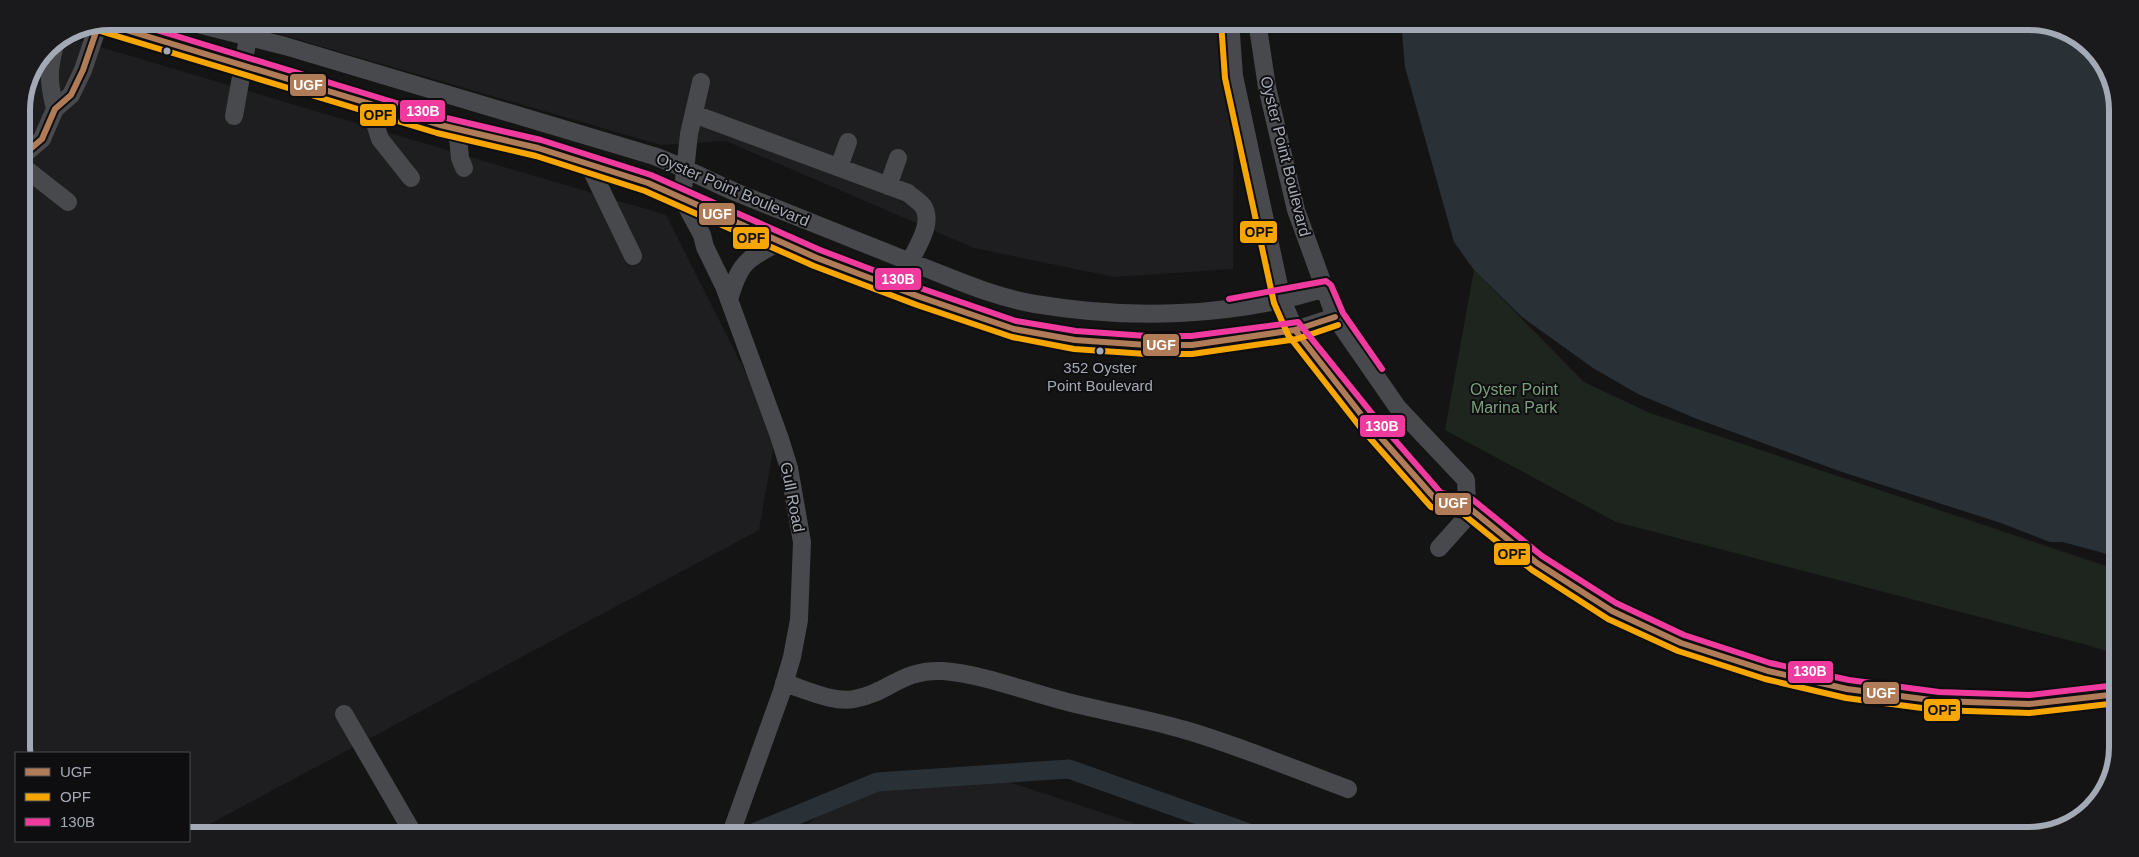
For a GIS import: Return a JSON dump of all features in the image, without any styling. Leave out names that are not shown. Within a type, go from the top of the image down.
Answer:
[{"type":"street","name":"Oyster Point Boulevard","points":[[129,30],[369,104],[538,148],[648,183],[778,243],[982,319],[1014,329],[1075,340],[1147,345],[1192,345],[1295,330],[1335,317]]},
{"type":"street","points":[[234,116],[249,30]]},
{"type":"street","name":"Oyster Point Boulevard","points":[[252,30],[324,58],[684,167],[738,193],[966,284],[1033,304],[1105,312],[1150,314],[1200,312],[1282,300],[1323,288]]},
{"type":"street","name":"Oyster Point Boulevard","points":[[1231,30],[1234,76],[1282,300],[1295,330],[1367,422],[1437,501],[1470,508],[1466,480],[1398,408],[1335,317],[1296,210],[1267,87],[1258,30]]},
{"type":"street","points":[[30,150],[42,139],[55,110],[71,95],[83,70],[96,32]]},
{"type":"street","points":[[53,53],[49,86],[55,110]]},
{"type":"street","points":[[682,198],[684,167],[701,82]]},
{"type":"street","points":[[369,104],[380,139],[411,178]]},
{"type":"street","points":[[694,114],[908,193],[923,206],[927,219],[910,262]]},
{"type":"street","points":[[457,128],[460,158],[464,168]]},
{"type":"street","points":[[838,167],[848,142]]},
{"type":"street","points":[[888,186],[898,158]]},
{"type":"street","points":[[589,165],[634,256]]},
{"type":"street","points":[[30,172],[68,202]]},
{"type":"street","name":"Gull Road","points":[[682,198],[702,234],[730,300],[779,436],[789,468],[802,542],[802,579],[798,620],[784,683],[733,827]]},
{"type":"street","points":[[730,300],[735,280],[745,262],[778,243]]},
{"type":"street","points":[[1439,548],[1470,508],[1537,563],[1612,611],[1681,643],[1768,671],[1847,689],[1938,701],[2029,704],[2109,695]]},
{"type":"street","points":[[784,683],[821,694],[852,700],[883,688],[901,678],[922,671],[952,673],[1185,730],[1348,789]]},
{"type":"street","points":[[344,714],[410,827]]},
{"type":"shaded area","points":[[265,30],[1234,30],[1233,269],[1114,277],[974,248],[726,141],[661,145]]},
{"type":"shaded area","points":[[1402,30],[2029,30],[2055,34],[2074,43],[2093,61],[2101,74],[2109,104],[2109,555],[2063,542],[2050,542],[2001,523],[1842,472],[1697,419],[1638,394],[1593,368],[1522,317],[1474,270],[1454,242],[1405,67]]},
{"type":"shaded area","points":[[73,39],[666,215],[776,433],[759,530],[204,827],[190,827],[190,752],[30,752],[30,110],[36,79],[43,65],[53,53]]},
{"type":"shaded area","points":[[982,773],[1145,827],[805,827],[857,780]]},
{"type":"green space","name":"Oyster Point Marina Park","points":[[1474,270],[1584,382],[1650,413],[2109,567],[2109,652],[1616,522],[1445,430]]},
{"type":"waterway","points":[[768,827],[877,782],[1069,769],[1232,827]]},
{"type":"transit line","name":"UGF","points":[[126,30],[440,125],[538,148],[648,183],[817,258],[920,297],[1014,329],[1075,340],[1147,345],[1192,345],[1295,330],[1335,317]]},
{"type":"transit line","name":"130B","points":[[157,30],[442,117],[541,140],[651,175],[820,250],[923,289],[1016,321],[1076,331],[1147,336],[1191,336],[1298,322],[1374,416],[1441,493],[1472,499],[1542,556],[1616,603],[1684,635],[1770,663],[1849,680],[1939,692],[2029,695],[2109,686]]},
{"type":"transit line","name":"OPF","points":[[1222,30],[1225,78],[1274,303],[1288,335],[1360,427],[1431,507],[1463,514],[1532,570],[1608,619],[1678,651],[1765,679],[1846,698],[1937,710],[2029,713],[2109,704]]},
{"type":"transit line","name":"OPF","points":[[101,31],[437,133],[536,156],[645,191],[814,266],[917,305],[1012,337],[1074,349],[1146,354],[1192,354],[1297,339],[1338,325]]},
{"type":"transit line","name":"UGF","points":[[30,149],[42,139],[55,109],[71,95],[83,70],[96,32]]},
{"type":"transit line","name":"130B","points":[[1229,299],[1326,281],[1331,285],[1343,313],[1382,369]]},
{"type":"transit line","name":"UGF","points":[[1295,330],[1367,422],[1437,501],[1467,506],[1537,563],[1612,611],[1681,643],[1768,671],[1847,689],[1938,701],[2029,704],[2109,695]]},
{"type":"place","name":"352 Oyster Point Boulevard","points":[[1100,351]]}]
